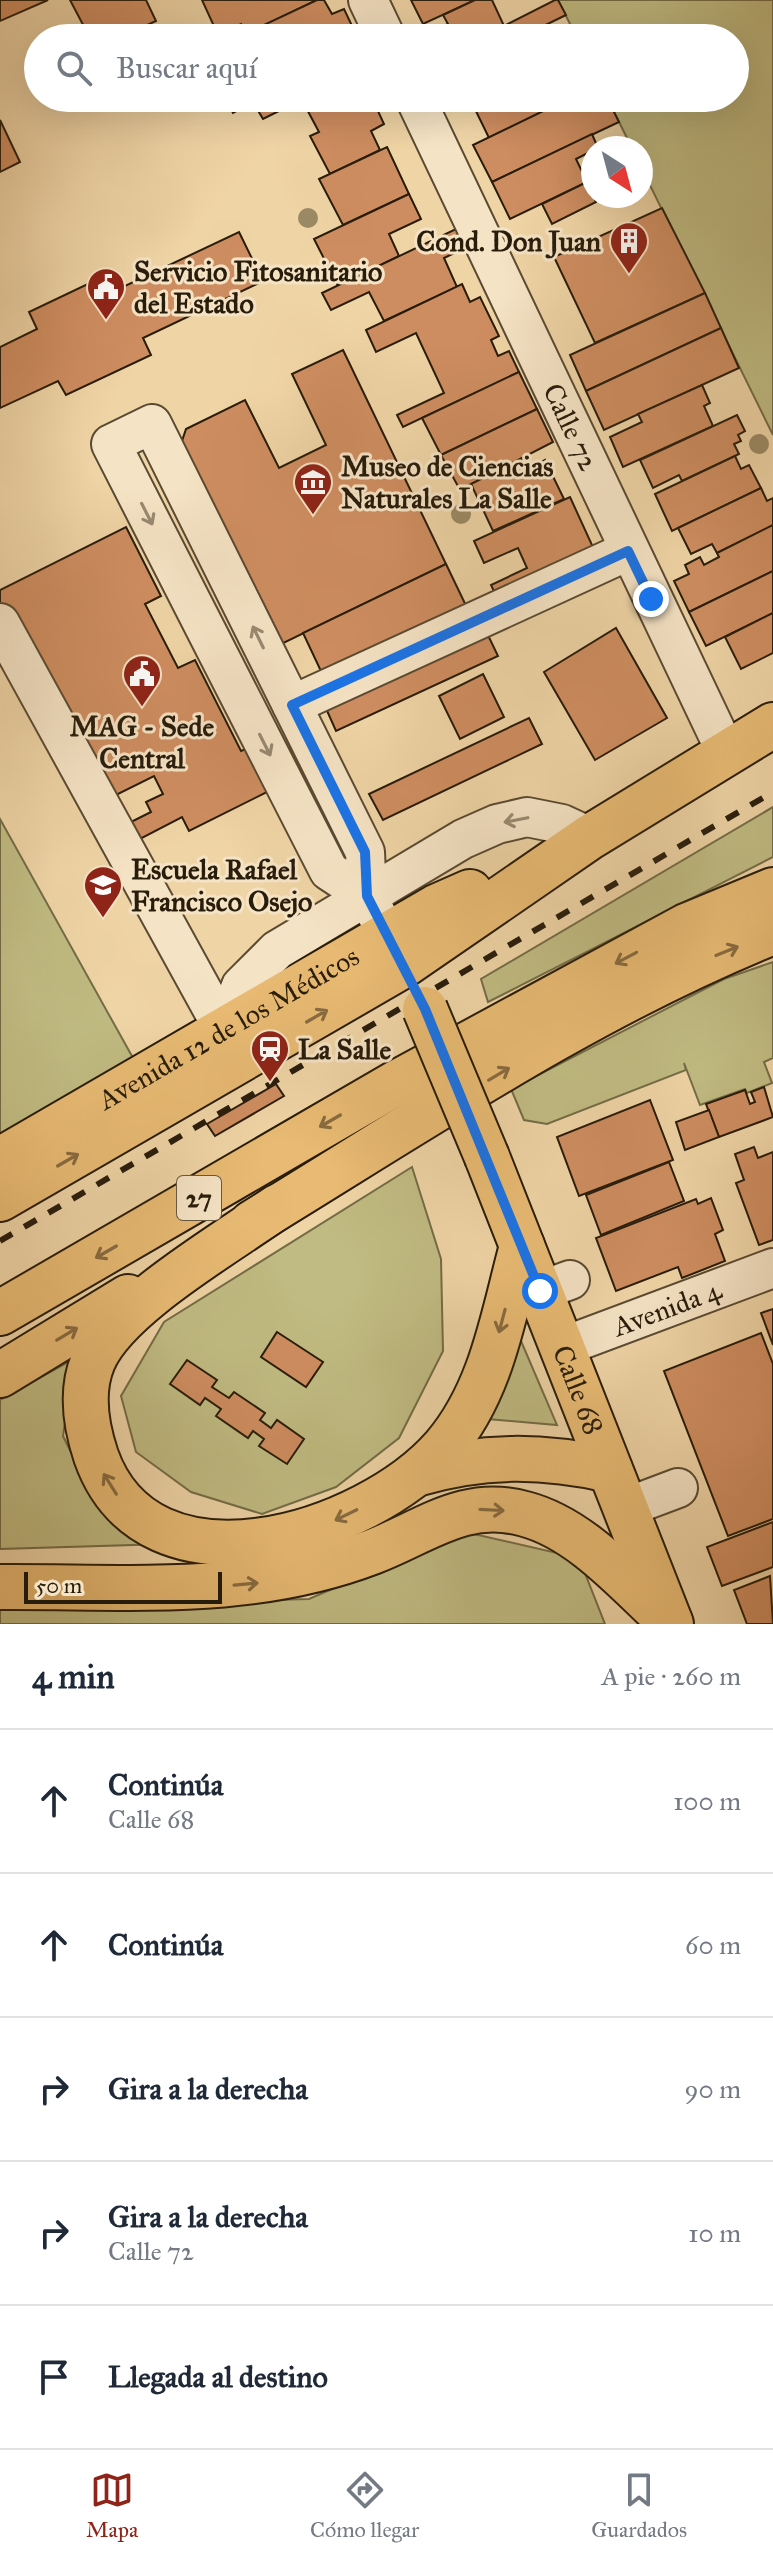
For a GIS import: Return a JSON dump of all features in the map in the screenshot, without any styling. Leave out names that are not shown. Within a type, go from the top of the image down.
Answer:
[{"type":"main road","name":"Avenida 12 de los Médicos","points":[[0,1199],[396,950],[773,725]]},
{"type":"main road","name":"Avenida 12 de los Médicos","points":[[0,1160],[224,1030],[396,950],[436,907],[590,837]]},
{"type":"main road","name":"27","points":[[0,1313],[398,1082],[686,926],[773,890]]},
{"type":"main road","name":"27","points":[[0,1375],[596,1016],[711,957],[773,932]]},
{"type":"main road","name":"Calle 68","points":[[396,950],[425,1009],[522,1246],[555,1286],[562,1347],[670,1623]]},
{"type":"main road","points":[[277,1207],[132,1311],[108,1336],[93,1362],[85,1396],[88,1433],[101,1468],[120,1500],[153,1525],[200,1541],[264,1543],[322,1527],[369,1504],[410,1476],[443,1448],[488,1375],[522,1246]]},
{"type":"main road","points":[[410,1476],[449,1464],[489,1458],[529,1457],[618,1489]]},
{"type":"main road","points":[[0,1587],[180,1589],[254,1584],[316,1571],[374,1552],[456,1512],[487,1508],[527,1514],[564,1532],[670,1623]]},
{"type":"street","points":[[368,0],[379,24]]},
{"type":"street","name":"Calle 72","points":[[422,112],[727,754]]},
{"type":"street","points":[[367,896],[329,871],[111,444],[152,424],[365,852],[367,896],[396,950]]},
{"type":"street","points":[[292,705],[628,551]]},
{"type":"street","points":[[0,623],[224,1030]]},
{"type":"street","points":[[224,1030],[241,986],[257,966],[277,950],[463,839],[497,824],[527,817],[562,824],[590,837]]},
{"type":"street","name":"Avenida 4","points":[[562,1347],[694,1310],[773,1268]]},
{"type":"street","points":[[618,1489],[678,1488]]},
{"type":"shaded area","points":[[558,0],[773,0],[773,435],[653,191],[653,136],[626,136],[614,112],[749,112],[749,24],[570,24]]},
{"type":"shaded area","points":[[773,807],[773,857],[488,1002],[481,979]]},
{"type":"shaded area","points":[[0,819],[133,1058],[0,1136]]},
{"type":"shaded area","points":[[773,962],[773,1058],[764,1062],[772,1083],[700,1105],[684,1063],[686,1070],[547,1124],[524,1120],[511,1089],[724,979]]},
{"type":"shaded area","points":[[412,1167],[441,1259],[443,1351],[399,1438],[336,1487],[262,1514],[191,1492],[136,1452],[121,1396],[164,1322]]},
{"type":"shaded area","points":[[521,1341],[557,1425],[488,1419]]},
{"type":"shaded area","points":[[74,1359],[63,1436],[95,1501],[165,1544],[0,1549],[0,1400]]},
{"type":"shaded area","points":[[465,1532],[579,1558],[605,1624],[0,1624],[0,1608],[309,1599]]},
{"type":"building","points":[[0,0],[48,0],[0,21]]},
{"type":"building","points":[[70,0],[146,0],[156,21],[149,24],[83,24]]},
{"type":"building","points":[[202,0],[317,0],[266,24],[213,24]]},
{"type":"building","points":[[317,0],[324,0],[332,14],[344,9],[351,24],[266,24]]},
{"type":"building","points":[[411,0],[475,0],[423,24]]},
{"type":"building","points":[[475,0],[492,0],[503,24],[448,24],[443,15]]},
{"type":"building","points":[[555,0],[558,0],[566,15],[548,24],[508,24]]},
{"type":"building","points":[[259,112],[277,112],[263,119]]},
{"type":"building","points":[[308,112],[378,112],[384,124],[371,131],[380,150],[330,174],[310,136],[319,132]]},
{"type":"building","points":[[476,112],[542,112],[489,138]]},
{"type":"building","points":[[541,112],[614,112],[619,122],[589,136],[581,136],[581,140],[492,182],[473,145]]},
{"type":"building","points":[[0,120],[20,162],[0,172]]},
{"type":"building","points":[[581,139],[581,156],[576,159],[581,169],[581,185],[510,219],[492,182]]},
{"type":"building","points":[[387,147],[409,194],[343,225],[319,179]]},
{"type":"building","points":[[581,185],[581,208],[584,208],[552,224],[542,204]]},
{"type":"building","points":[[409,194],[421,219],[389,234],[399,256],[338,286],[314,239]]},
{"type":"building","name":"Cond. Don Juan","points":[[662,208],[705,293],[595,343],[554,257]]},
{"type":"building","points":[[458,228],[467,247],[444,258],[457,287],[384,321],[369,292],[331,310],[322,293]]},
{"type":"building","name":"Servicio Fitosanitario del Estado","points":[[239,232],[263,281],[143,338],[151,355],[66,395],[58,381],[0,408],[0,347],[37,329],[29,312],[115,271],[123,287]]},
{"type":"building","points":[[462,284],[470,302],[480,297],[499,336],[491,340],[498,356],[509,351],[519,372],[403,427],[397,415],[444,393],[416,333],[376,352],[366,330]]},
{"type":"building","points":[[705,293],[721,328],[586,391],[570,355]]},
{"type":"building","points":[[721,328],[739,368],[604,430],[586,391]]},
{"type":"building","name":"Museo de Ciencias Naturales La Salle","points":[[343,350],[446,564],[269,650],[176,459],[186,429],[245,400],[279,468],[326,445],[292,374]]},
{"type":"building","points":[[519,372],[537,409],[441,455],[422,418]]},
{"type":"building","points":[[702,385],[710,403],[704,406],[713,426],[623,467],[610,437],[642,422],[638,414]]},
{"type":"building","points":[[537,409],[553,442],[460,490],[441,455]]},
{"type":"building","points":[[737,415],[745,431],[738,435],[741,441],[734,444],[739,454],[682,481],[679,475],[653,488],[640,460]]},
{"type":"building","points":[[735,456],[741,469],[749,465],[761,488],[672,531],[655,494]]},
{"type":"building","points":[[525,457],[531,468],[545,460],[564,499],[493,531],[471,484]]},
{"type":"building","points":[[761,488],[767,501],[773,498],[773,525],[717,553],[712,544],[691,554],[678,528]]},
{"type":"building","points":[[570,497],[597,556],[498,600],[491,585],[527,568],[518,548],[484,563],[474,541]]},
{"type":"building","points":[[773,525],[773,571],[689,612],[674,581],[689,574],[685,565],[700,557],[704,565],[719,557],[717,553]]},
{"type":"building","name":"MAG - Sede Central","points":[[126,527],[161,596],[145,604],[178,668],[195,660],[241,751],[248,748],[269,791],[189,831],[182,817],[140,839],[131,822],[151,812],[146,802],[163,794],[154,776],[110,798],[0,611],[0,590]]},
{"type":"building","points":[[446,564],[471,616],[327,684],[303,633]]},
{"type":"building","points":[[773,571],[773,613],[706,646],[689,612]]},
{"type":"building","points":[[773,613],[773,653],[741,669],[725,637]]},
{"type":"building","points":[[616,628],[667,718],[595,760],[544,672]]},
{"type":"building","points":[[485,629],[498,656],[336,731],[324,704]]},
{"type":"building","points":[[483,674],[504,717],[460,739],[439,696]]},
{"type":"building","points":[[529,718],[542,744],[383,820],[369,794]]},
{"type":"building","points":[[276,1084],[284,1096],[215,1136],[207,1124]]},
{"type":"building","points":[[764,1087],[773,1117],[719,1137],[706,1104],[745,1090],[750,1104],[755,1102],[751,1092]]},
{"type":"building","points":[[650,1100],[673,1160],[579,1196],[557,1137]]},
{"type":"building","points":[[709,1110],[719,1137],[685,1150],[676,1122]]},
{"type":"building","points":[[754,1147],[758,1158],[773,1152],[773,1240],[759,1245],[736,1183],[744,1180],[735,1154]]},
{"type":"building","points":[[669,1162],[684,1201],[601,1235],[586,1195]]},
{"type":"building","points":[[711,1198],[723,1230],[715,1234],[725,1261],[682,1278],[678,1267],[616,1291],[596,1238],[696,1199],[698,1204]]},
{"type":"building","points":[[773,1309],[773,1345],[761,1313]]},
{"type":"building","points":[[277,1332],[323,1362],[306,1387],[261,1357]]},
{"type":"building","points":[[761,1333],[773,1364],[773,1519],[728,1536],[664,1371]]},
{"type":"building","points":[[187,1360],[217,1380],[212,1387],[229,1398],[234,1392],[265,1413],[260,1420],[271,1428],[277,1420],[304,1439],[287,1464],[259,1446],[264,1439],[253,1431],[248,1438],[216,1416],[221,1409],[205,1398],[200,1405],[170,1384]]},
{"type":"building","points":[[773,1522],[773,1567],[722,1586],[707,1547]]},
{"type":"building","points":[[770,1576],[773,1624],[747,1624],[734,1590]]},
{"type":"railway","points":[[0,1241],[773,792]]},
{"type":"place","name":"Cond. Don Juan","points":[[629,275]]},
{"type":"place","name":"Servicio Fitosanitario del Estado","points":[[106,321]]},
{"type":"place","name":"Museo de Ciencias Naturales La Salle","points":[[313,516]]},
{"type":"place","name":"MAG - Sede Central","points":[[142,708]]},
{"type":"place","name":"Escuela Rafael Francisco Osejo","points":[[103,919]]},
{"type":"place","name":"La Salle","points":[[270,1083]]},
{"type":"route","points":[[540,1291],[425,1009],[367,896],[365,852],[292,705],[628,551],[651,599]]}]
